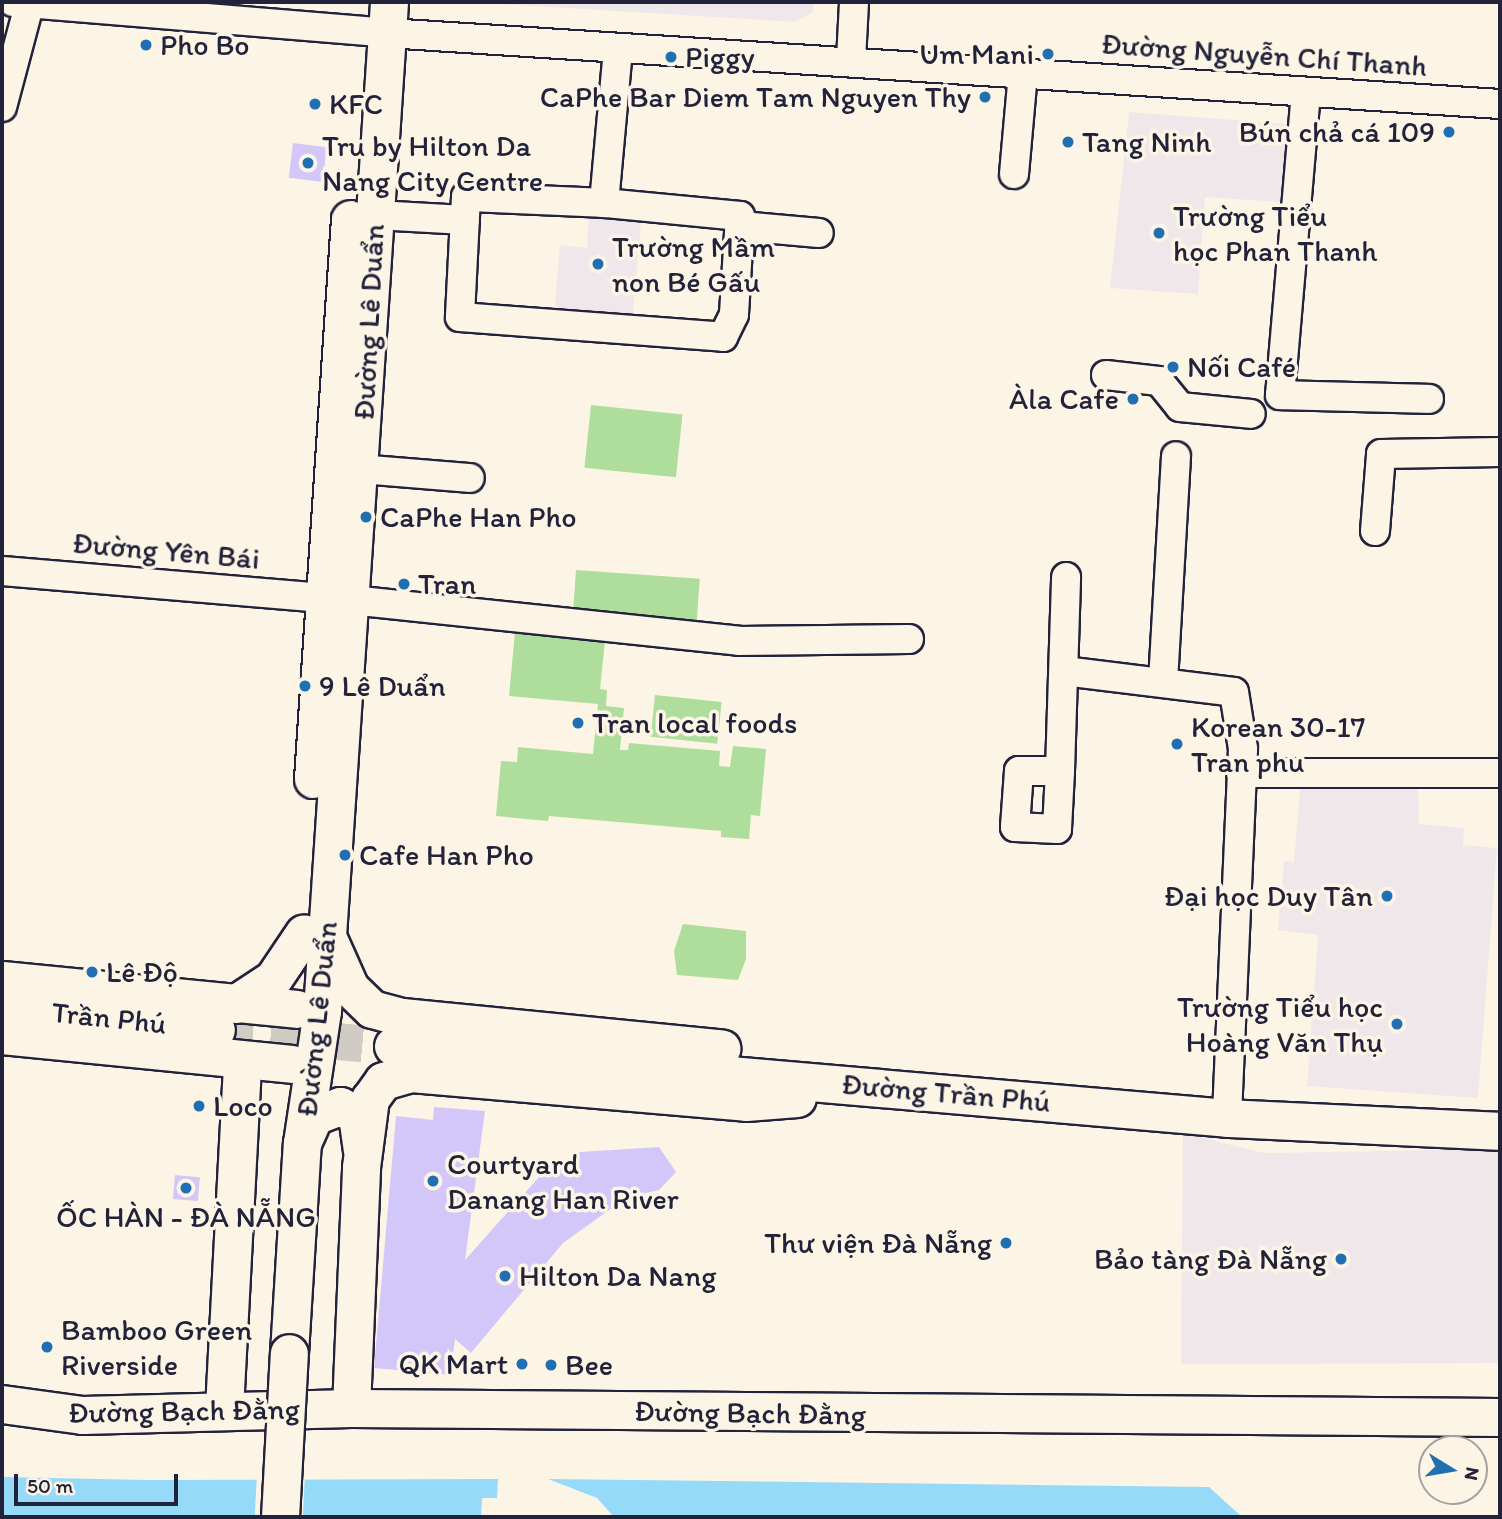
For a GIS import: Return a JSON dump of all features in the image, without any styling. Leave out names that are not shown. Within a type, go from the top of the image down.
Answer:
[{"type":"main road","name":"Đường Lê Duẩn","points":[[338,598],[360,469],[376,215],[377,17]]},
{"type":"main road","name":"Đường Lê Duẩn","points":[[302,1143],[317,1066],[316,934],[377,17]]},
{"type":"main road","name":"Đường Lê Duẩn","points":[[302,1143],[292,1064],[297,1009],[316,934]]},
{"type":"main road","points":[[226,1017],[272,979],[316,934],[350,988],[372,1009],[402,1017],[741,1050],[899,1089]]},
{"type":"main road","points":[[2,980],[226,1017],[297,1009]]},
{"type":"main road","name":"Trần Phú","points":[[2,1007],[226,1017]]},
{"type":"main road","points":[[2,1035],[292,1064]]},
{"type":"main road","name":"Đường Trần Phú","points":[[393,1046],[1227,1118],[1500,1131]]},
{"type":"main road","points":[[224,1409],[242,1060]]},
{"type":"main road","points":[[361,1167],[370,1099],[396,1075],[746,1102],[899,1089]]},
{"type":"main road","points":[[279,1517],[302,1143],[321,1109],[351,1110],[363,1130],[351,1408]]},
{"type":"main road","name":"Đường Bạch Đằng","points":[[2,1404],[72,1414],[351,1408],[1500,1417]]},
{"type":"street","points":[[851,60],[854,2]]},
{"type":"street","points":[[2,107],[24,3]]},
{"type":"street","name":"Đường Nguyễn Chí Thanh","points":[[24,3],[377,17],[618,49],[851,60],[1023,74],[1500,104]]},
{"type":"street","points":[[604,202],[618,49]]},
{"type":"street","points":[[1014,174],[1023,74]]},
{"type":"street","points":[[1306,92],[1280,395],[1429,399]]},
{"type":"street","points":[[741,221],[734,314],[723,337],[460,317],[466,197],[604,202],[741,221],[819,233]]},
{"type":"street","points":[[376,215],[465,220]]},
{"type":"street","points":[[1106,375],[1159,382],[1180,407],[1251,414]]},
{"type":"street","points":[[1375,531],[1381,454],[1500,452]]},
{"type":"street","points":[[1163,682],[1177,456]]},
{"type":"street","points":[[360,469],[470,478]]},
{"type":"street","name":"Đường Yên Bái","points":[[2,572],[338,598],[739,641],[909,639]]},
{"type":"street","points":[[1060,771],[1066,577]]},
{"type":"street","points":[[1064,671],[1234,692],[1241,772],[1227,1118]]},
{"type":"street","points":[[1241,772],[1500,773]]},
{"type":"shaded area","points":[[466,2],[813,2],[813,12],[796,22]]},
{"type":"shaded area","name":"Trường Tiểu học Phan Thanh","points":[[1129,112],[1287,124],[1281,202],[1205,197],[1198,294],[1110,288]]},
{"type":"shaded area","name":"Trường Mầm non Bé Gấu","points":[[589,207],[642,211],[632,325],[554,317],[560,245],[587,248]]},
{"type":"shaded area","points":[[1301,778],[1418,780],[1419,824],[1464,828],[1463,845],[1497,848],[1478,1098],[1307,1086],[1318,935],[1278,930],[1284,861],[1294,862]]},
{"type":"shaded area","name":"Bảo tàng Đà Nẵng","points":[[1183,1133],[1264,1153],[1500,1149],[1500,1363],[1181,1364]]},
{"type":"green space","points":[[591,405],[682,415],[676,477],[584,468]]},
{"type":"green space","points":[[576,570],[700,579],[696,625],[573,616]]},
{"type":"green space","points":[[515,632],[605,641],[600,689],[607,690],[606,706],[624,708],[620,750],[628,750],[629,743],[720,751],[719,766],[730,767],[733,746],[766,749],[760,816],[751,815],[749,839],[721,837],[721,831],[549,816],[548,821],[496,816],[501,761],[517,762],[518,747],[593,754],[598,704],[509,696]]},
{"type":"green space","points":[[655,695],[722,702],[717,744],[651,737]]},
{"type":"green space","points":[[683,924],[746,931],[746,959],[738,980],[677,975],[674,951]]},
{"type":"water","points":[[2,1477],[147,1480],[498,1479],[497,1498],[482,1498],[481,1517],[2,1517]]},
{"type":"water","points":[[548,1479],[1209,1487],[1242,1517],[614,1517],[597,1498]]},
{"type":"pier","points":[[257,1471],[305,1474],[303,1517],[255,1514]]},
{"type":"building","name":"Tru by Hilton Da Nang City Centre","points":[[293,143],[327,147],[322,182],[289,178]]},
{"type":"building","points":[[434,1107],[485,1111],[465,1260],[539,1177],[580,1152],[659,1147],[676,1172],[659,1190],[626,1198],[563,1243],[471,1353],[455,1339],[450,1375],[374,1368],[396,1116],[433,1120]]},
{"type":"building","name":"ỐC HÀN - ĐÀ NẴNG","points":[[175,1175],[200,1177],[198,1201],[173,1199]]},
{"type":"tunnel","points":[[216,1030],[393,1046]]},
{"type":"place","name":"Pho Bo","points":[[146,45]]},
{"type":"place","name":"Um Mani","points":[[1048,54]]},
{"type":"place","name":"Piggy","points":[[671,57]]},
{"type":"place","name":"CaPhe Bar Diem Tam Nguyen Thy","points":[[985,97]]},
{"type":"place","name":"KFC","points":[[315,104]]},
{"type":"place","name":"Bún chả cá 109","points":[[1449,132]]},
{"type":"place","name":"Tang Ninh","points":[[1068,142]]},
{"type":"place","name":"Tru by Hilton Da Nang City Centre","points":[[308,163]]},
{"type":"place","name":"Trường Tiểu học Phan Thanh","points":[[1159,233]]},
{"type":"place","name":"Trường Mầm non Bé Gấu","points":[[598,264]]},
{"type":"place","name":"Nối Café","points":[[1173,367]]},
{"type":"place","name":"Àla Cafe","points":[[1133,399]]},
{"type":"place","name":"CaPhe Han Pho","points":[[366,517]]},
{"type":"place","name":"Tran","points":[[404,584]]},
{"type":"place","name":"9 Lê Duẩn","points":[[305,686]]},
{"type":"place","name":"Tran local foods","points":[[578,723]]},
{"type":"place","name":"Korean 30-17 Tran phu","points":[[1177,744]]},
{"type":"place","name":"Cafe Han Pho","points":[[345,855]]},
{"type":"place","name":"Đại học Duy Tân","points":[[1387,896]]},
{"type":"place","name":"Lê Độ","points":[[92,972]]},
{"type":"place","name":"Trường Tiểu học Hoàng Văn Thụ","points":[[1397,1024]]},
{"type":"place","name":"Loco","points":[[199,1106]]},
{"type":"place","name":"Courtyard Danang Han River","points":[[433,1181]]},
{"type":"place","name":"ỐC HÀN - ĐÀ NẴNG","points":[[186,1188]]},
{"type":"place","name":"Thư viện Đà Nẵng","points":[[1006,1243]]},
{"type":"place","name":"Bảo tàng Đà Nẵng","points":[[1341,1259]]},
{"type":"place","name":"Hilton Da Nang","points":[[505,1276]]},
{"type":"place","name":"Bamboo Green Riverside","points":[[47,1347]]},
{"type":"place","name":"QK Mart","points":[[522,1364]]},
{"type":"place","name":"Bee","points":[[551,1365]]}]
